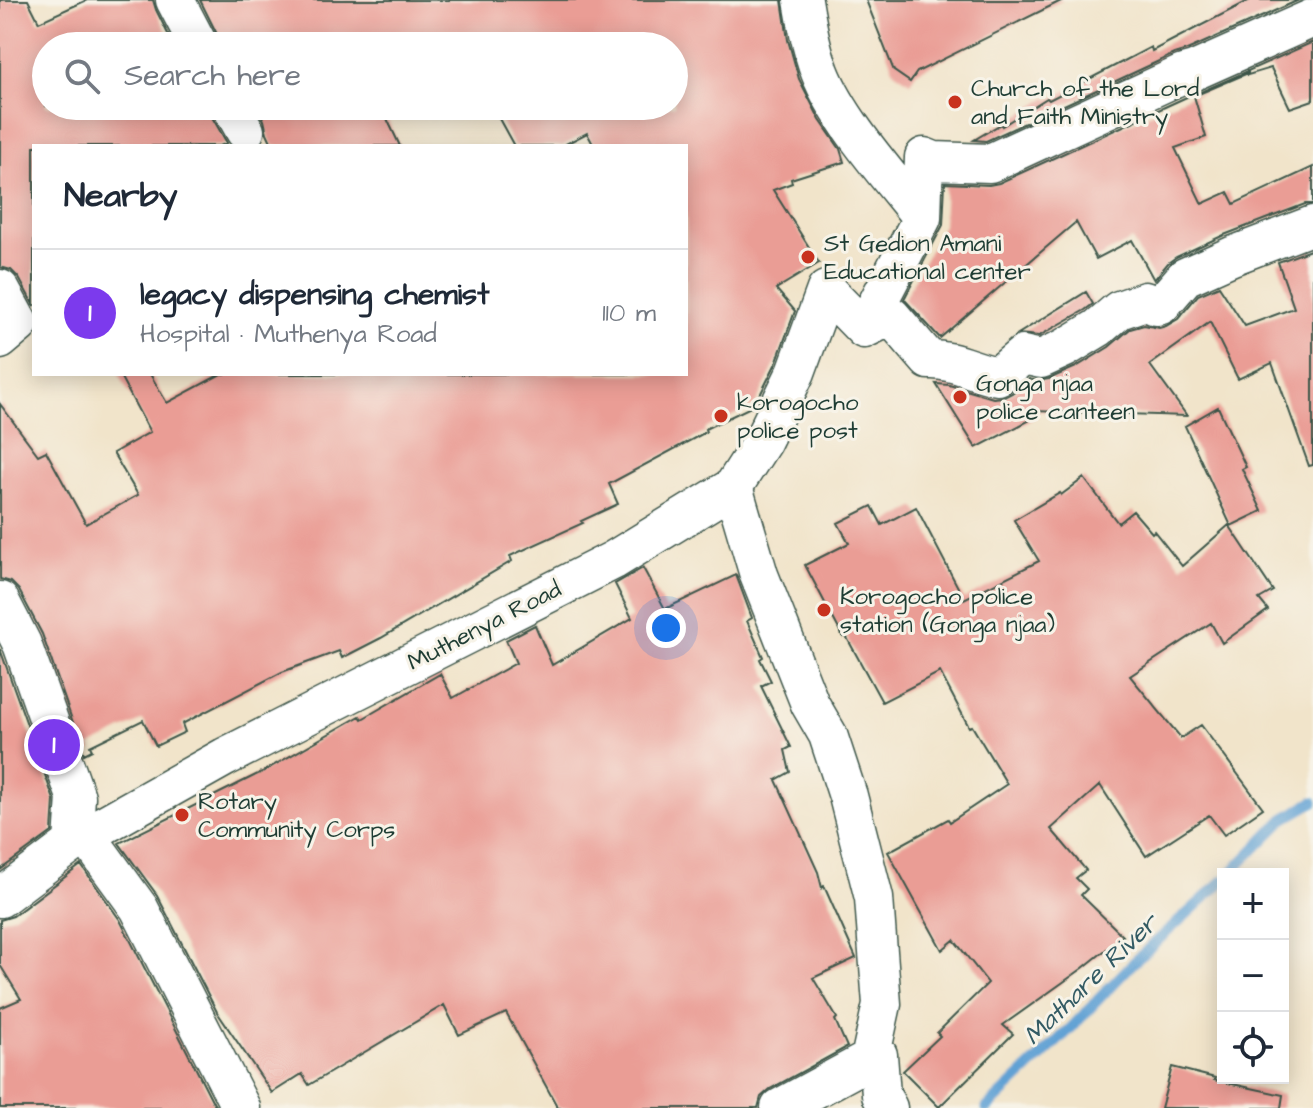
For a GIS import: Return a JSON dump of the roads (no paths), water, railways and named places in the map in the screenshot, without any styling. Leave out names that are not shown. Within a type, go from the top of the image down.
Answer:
[{"type":"street","points":[[175,0],[192,32]]},
{"type":"street","points":[[803,0],[808,32],[821,74],[833,97],[846,119],[922,218]]},
{"type":"street","points":[[864,329],[922,218],[924,157],[934,161],[990,163],[1313,18]]},
{"type":"street","points":[[864,329],[891,316],[929,360],[946,360],[998,376],[1023,355],[1041,359],[1065,348],[1098,328],[1119,310],[1145,301],[1161,305],[1185,277],[1313,225]]},
{"type":"street","points":[[0,289],[19,324],[0,340]]},
{"type":"street","name":"Muthenya Road","points":[[0,898],[80,839],[239,750],[614,560],[733,487],[762,442],[796,372],[826,290],[864,329]]},
{"type":"street","points":[[733,487],[759,575],[810,704],[828,735],[848,796],[874,898],[882,1004],[872,1050],[878,1055],[881,1095],[888,1108]]},
{"type":"street","points":[[0,601],[22,644],[76,797],[80,839],[139,908],[241,1108]]},
{"type":"street","points":[[780,1108],[878,1055]]},
{"type":"waterway","name":"Mathare River","points":[[1236,868],[1284,819],[1313,802]]},
{"type":"waterway","name":"Mathare River","points":[[987,1108],[1071,1028],[1134,962],[1217,886]]},
{"type":"place","name":"Church of the Lord and Faith Ministry","points":[[955,102]]},
{"type":"place","name":"St Gedion Amani Educational center","points":[[808,257]]},
{"type":"place","name":"Gonga njaa police canteen","points":[[960,397]]},
{"type":"place","name":"korogocho police post","points":[[721,416]]},
{"type":"place","name":"Korogocho police station (Gonga njaa)","points":[[824,610]]},
{"type":"place","name":"legacy dispensing chemist","points":[[54,745]]},
{"type":"place","name":"Rotary Community Corps","points":[[182,815]]}]
